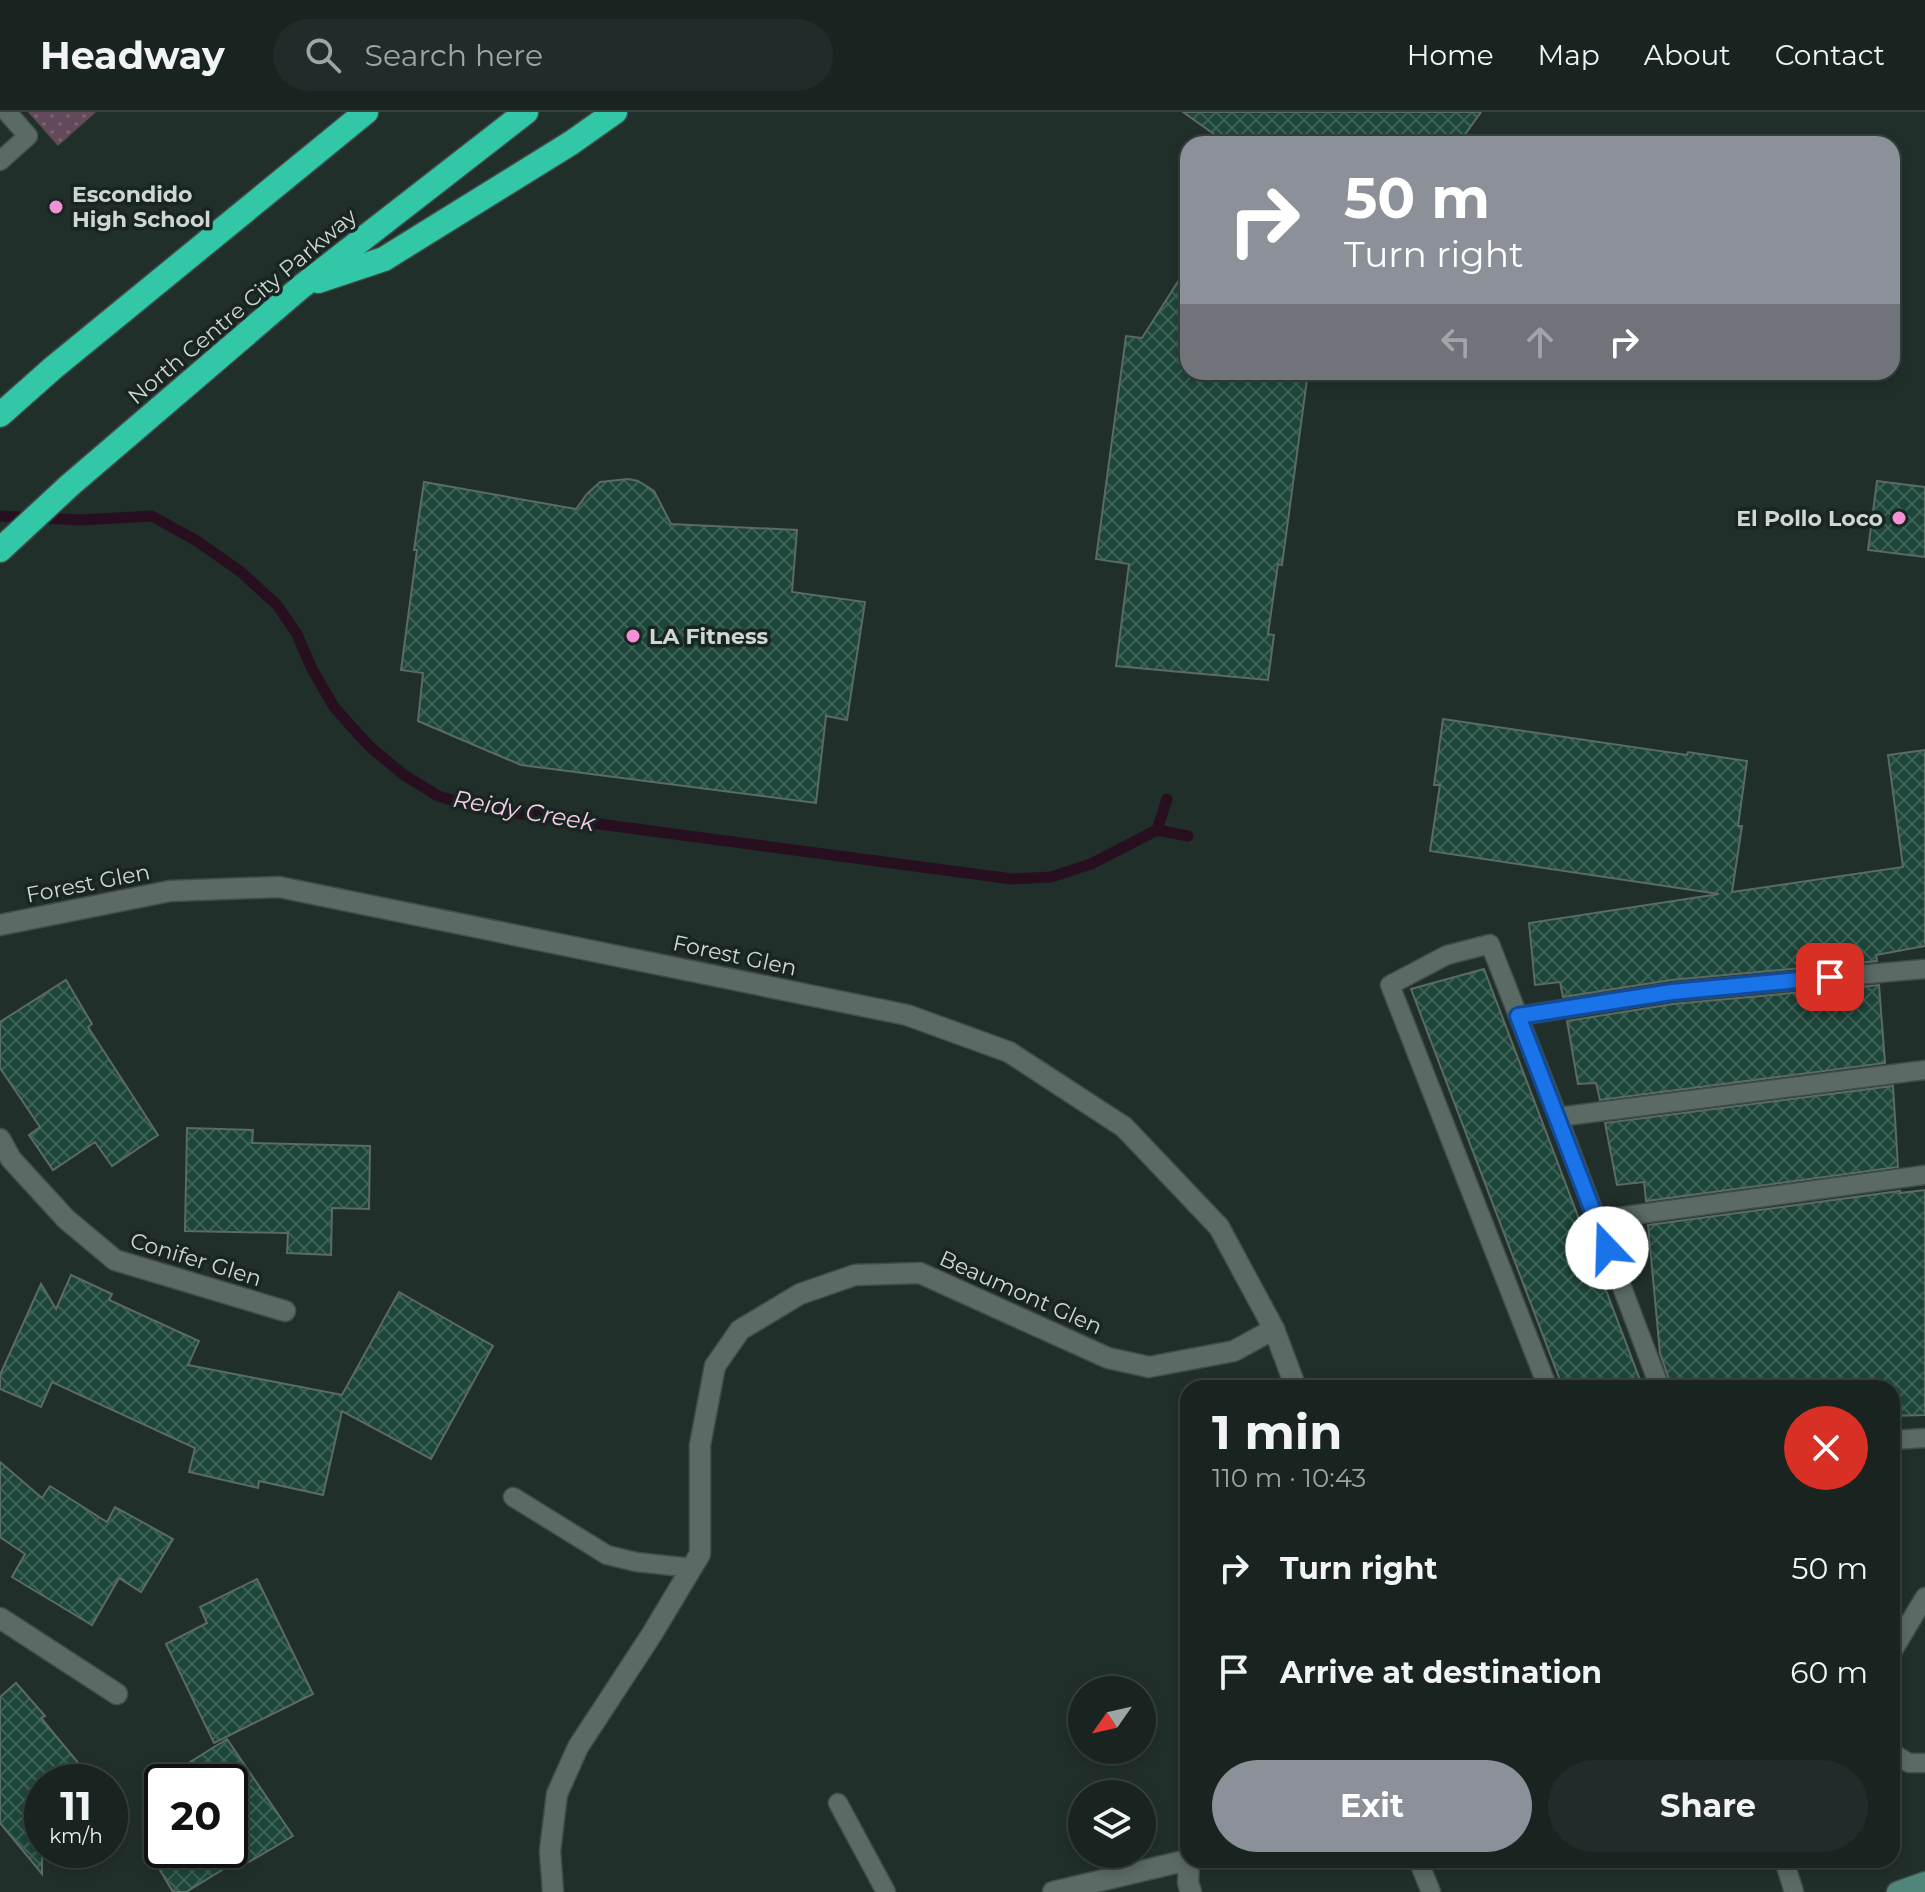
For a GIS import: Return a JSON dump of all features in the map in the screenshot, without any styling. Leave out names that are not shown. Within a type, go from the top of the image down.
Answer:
[{"type":"highway","points":[[0,415],[53,368],[366,112]]},
{"type":"highway","name":"North Centre City Parkway","points":[[0,550],[70,485],[301,287],[526,112]]},
{"type":"highway","points":[[301,287],[384,259],[571,143],[615,112]]},
{"type":"street","name":"Forest Glen","points":[[0,925],[170,891],[279,887],[907,1015],[1009,1052],[1124,1127],[1219,1227],[1274,1329],[1293,1380]]},
{"type":"street","name":"Conifer Glen","points":[[0,1139],[11,1159],[66,1219],[115,1260],[285,1311]]},
{"type":"street","name":"Beaumont Glen","points":[[553,1892],[550,1851],[557,1794],[578,1747],[700,1554],[700,1445],[715,1366],[740,1330],[800,1294],[855,1275],[920,1273],[1108,1358],[1149,1367],[1234,1351],[1274,1329]]},
{"type":"street","points":[[0,1618],[117,1694]]},
{"type":"street","points":[[1053,1892],[1180,1862]]},
{"type":"street","points":[[1188,1868],[1191,1892]]},
{"type":"lane","points":[[0,161],[28,136],[7,112]]},
{"type":"lane","points":[[1545,1380],[1390,985],[1447,955],[1490,944],[1657,1380]]},
{"type":"lane","points":[[1518,1016],[1672,992],[1925,971]]},
{"type":"lane","points":[[1558,1117],[1925,1070]]},
{"type":"lane","points":[[1596,1220],[1925,1175]]},
{"type":"lane","points":[[1900,1440],[1925,1438]]},
{"type":"lane","points":[[513,1497],[607,1555],[636,1562],[692,1568]]},
{"type":"lane","points":[[1900,1639],[1925,1597]]},
{"type":"lane","points":[[1900,1758],[1909,1763],[1925,1763]]},
{"type":"lane","points":[[838,1803],[886,1892]]},
{"type":"lane","points":[[1421,1868],[1431,1892]]},
{"type":"lane","points":[[1786,1868],[1794,1892]]},
{"type":"shaded area","points":[[28,112],[96,112],[58,146]]},
{"type":"building","points":[[1183,112],[1481,112],[1464,136],[1217,136]]},
{"type":"building","points":[[1180,279],[1180,380],[1307,380],[1282,565],[1278,564],[1268,634],[1274,635],[1268,680],[1116,666],[1129,564],[1096,559],[1126,336],[1142,338]]},
{"type":"building","name":"LA Fitness","points":[[628,479],[654,491],[671,524],[797,530],[792,592],[865,602],[847,720],[826,716],[816,803],[521,765],[418,721],[423,673],[401,670],[424,482],[576,509],[600,482]]},
{"type":"building","name":"El Pollo Loco","points":[[1877,481],[1925,487],[1925,557],[1868,550]]},
{"type":"building","points":[[1443,719],[1747,761],[1738,826],[1742,826],[1732,892],[1903,867],[1888,755],[1925,750],[1925,946],[1876,955],[1877,961],[1671,980],[1563,997],[1560,982],[1535,985],[1529,923],[1719,894],[1430,851],[1440,785],[1434,785]]},
{"type":"building","points":[[1484,969],[1640,1380],[1560,1380],[1411,989]]},
{"type":"building","points":[[66,980],[92,1024],[88,1027],[158,1135],[112,1166],[95,1142],[53,1170],[29,1135],[40,1127],[0,1068],[0,1022]]},
{"type":"building","points":[[1879,985],[1885,1063],[1600,1100],[1596,1083],[1578,1084],[1567,1021],[1673,1004]]},
{"type":"building","points":[[1893,1086],[1898,1167],[1646,1201],[1644,1182],[1617,1185],[1605,1123]]},
{"type":"building","points":[[187,1128],[253,1130],[252,1143],[370,1146],[369,1209],[332,1208],[331,1255],[287,1253],[288,1233],[185,1231]]},
{"type":"building","points":[[1925,1190],[1925,1415],[1900,1416],[1900,1380],[1669,1380],[1660,1353],[1648,1225]]},
{"type":"building","points":[[71,1275],[112,1294],[109,1300],[199,1341],[188,1365],[342,1395],[399,1292],[493,1346],[431,1459],[342,1411],[323,1495],[259,1481],[258,1488],[189,1472],[195,1448],[52,1382],[41,1407],[0,1389],[0,1375],[41,1284],[56,1309]]},
{"type":"building","points":[[0,1462],[42,1498],[50,1486],[107,1522],[115,1507],[173,1539],[141,1592],[119,1578],[92,1625],[12,1577],[25,1554],[0,1537]]},
{"type":"building","points":[[257,1579],[313,1694],[214,1743],[166,1644],[207,1623],[200,1607]]},
{"type":"building","points":[[16,1683],[45,1716],[41,1718],[79,1764],[24,1764],[24,1852],[0,1823],[0,1697]]},
{"type":"building","points":[[227,1739],[244,1764],[187,1764]]},
{"type":"building","points":[[248,1770],[293,1836],[248,1860]]},
{"type":"building","points":[[159,1868],[225,1868],[186,1892],[173,1892]]},
{"type":"waterway","name":"Reidy Creek","points":[[0,516],[82,520],[152,516],[197,541],[241,572],[277,605],[297,634],[312,669],[334,707],[369,746],[404,775],[438,796],[479,808],[1012,879],[1051,877],[1091,864],[1157,830],[1188,836]]},
{"type":"waterway","name":"Reidy Creek","points":[[1157,830],[1167,799]]},
{"type":"place","name":"Escondido High School","points":[[56,207]]},
{"type":"place","name":"El Pollo Loco","points":[[1899,518]]},
{"type":"place","name":"LA Fitness","points":[[633,636]]},
{"type":"route","points":[[1607,1248],[1518,1016],[1672,992],[1830,977]]}]
